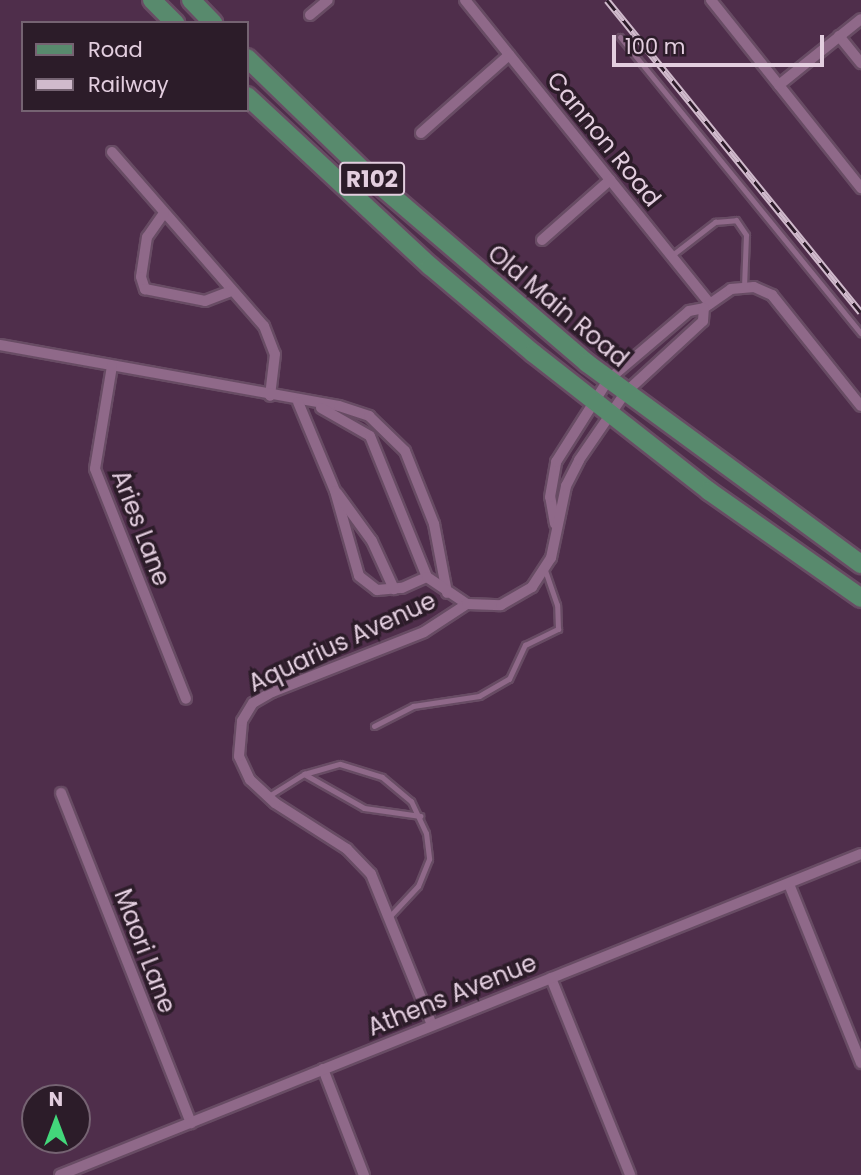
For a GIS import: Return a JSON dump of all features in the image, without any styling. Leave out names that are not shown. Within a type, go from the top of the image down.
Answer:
[{"type":"main road","points":[[152,0],[173,21]]},
{"type":"main road","points":[[191,0],[211,21]]},
{"type":"main road","name":"Old Main Road","points":[[248,59],[370,177],[608,380],[861,564]]},
{"type":"main road","name":"Old Main Road","points":[[248,97],[430,266],[594,401],[861,598]]},
{"type":"street","points":[[310,15],[328,0]]},
{"type":"street","name":"Cannon Road","points":[[465,0],[671,256],[707,306]]},
{"type":"street","points":[[710,0],[861,188]]},
{"type":"street","points":[[779,85],[861,19]]},
{"type":"street","points":[[839,36],[861,63]]},
{"type":"street","points":[[421,133],[509,55]]},
{"type":"street","points":[[111,152],[231,292],[264,326],[273,345],[271,396]]},
{"type":"street","points":[[542,240],[610,180]]},
{"type":"street","points":[[164,213],[147,237],[141,277],[145,289],[205,301],[231,292]]},
{"type":"street","points":[[555,525],[553,472],[608,380],[689,311],[707,306],[744,286],[772,295],[861,406]]},
{"type":"street","points":[[545,571],[555,525],[571,473],[625,393],[699,325],[707,306]]},
{"type":"street","name":"Aquarius Avenue","points":[[0,345],[365,414],[401,443],[434,524],[447,593]]},
{"type":"street","name":"Aries Lane","points":[[113,366],[96,469],[186,699]]},
{"type":"street","name":"Aquarius Avenue","points":[[298,402],[335,491],[359,576],[370,587],[394,589],[426,577]]},
{"type":"street","name":"Aquarius Avenue","points":[[312,404],[351,421],[375,445],[426,577],[447,593],[467,604],[487,606],[517,599],[545,571]]},
{"type":"street","name":"Aquarius Avenue","points":[[335,491],[372,541],[394,589]]},
{"type":"street","name":"Aquarius Avenue","points":[[432,1025],[391,915],[362,863],[267,797],[246,774],[239,756],[239,730],[253,703],[424,632],[467,604]]},
{"type":"street","name":"Maori Lane","points":[[61,793],[191,1123]]},
{"type":"street","name":"Athens Avenue","points":[[60,1175],[861,854]]},
{"type":"street","points":[[789,884],[861,1063]]},
{"type":"street","points":[[551,978],[630,1175]]},
{"type":"street","points":[[323,1069],[364,1175]]},
{"type":"lane","points":[[620,37],[861,334]]},
{"type":"lane","points":[[671,256],[715,222],[736,220],[746,235],[744,286]]},
{"type":"lane","points":[[374,726],[413,706],[479,696],[509,679],[525,645],[558,629],[557,605],[545,571]]},
{"type":"lane","points":[[267,797],[304,774],[327,764],[362,767],[399,790],[420,816],[428,846],[426,872],[391,915]]},
{"type":"lane","points":[[304,774],[364,808],[420,816]]},
{"type":"railway","points":[[607,0],[861,312]]}]
